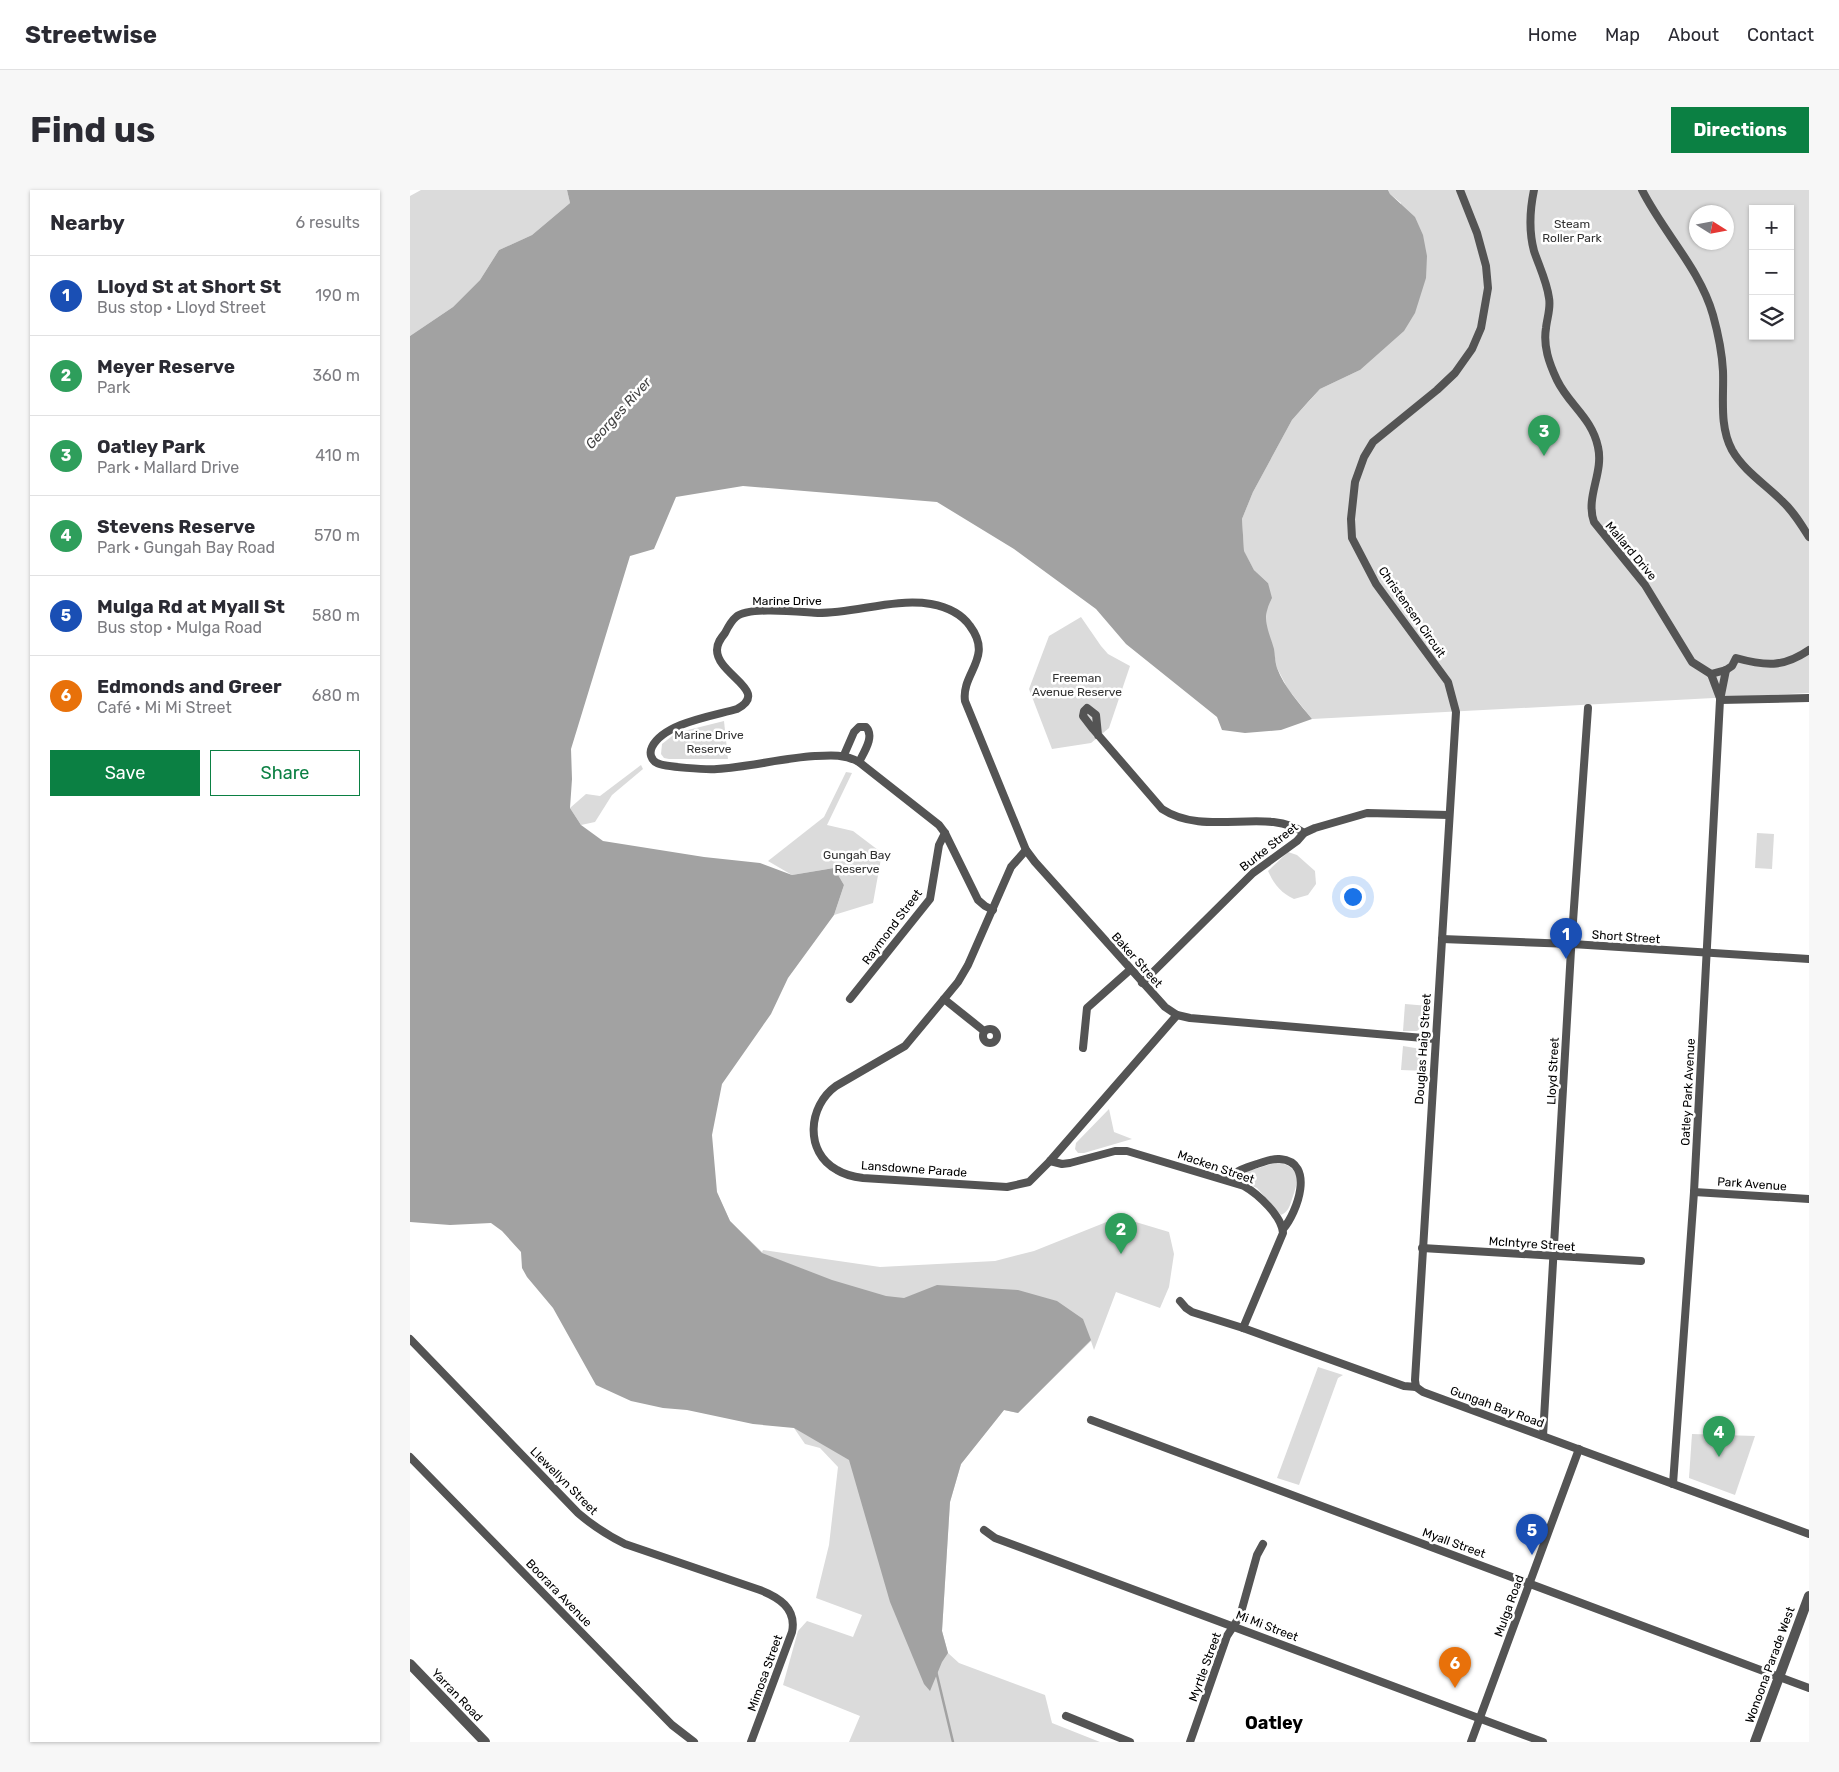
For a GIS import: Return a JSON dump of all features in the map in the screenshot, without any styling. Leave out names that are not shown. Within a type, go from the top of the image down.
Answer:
[{"type":"street","name":"Christensen Circuit","points":[[1456,712],[1448,682],[1376,584],[1352,538],[1352,519],[1355,482],[1364,457],[1373,442],[1455,373],[1472,349],[1479,333],[1487,302],[1486,266],[1477,233],[1460,190]]},
{"type":"street","points":[[1530,190],[1532,202]]},
{"type":"street","points":[[1532,202],[1534,190]]},
{"type":"street","points":[[1642,190],[1692,271],[1710,306],[1720,347],[1723,372],[1724,422],[1731,449],[1753,477],[1793,512],[1809,537]]},
{"type":"street","name":"Mallard Drive","points":[[1532,202],[1531,229],[1534,249],[1549,297],[1544,339],[1548,356],[1558,382],[1592,427],[1599,451],[1599,469],[1591,502],[1591,513],[1594,522],[1648,589],[1692,662],[1711,674]]},
{"type":"street","name":"Marine Drive","points":[[965,690],[978,658],[978,642],[966,620],[952,610],[915,602],[904,602],[839,612],[749,612],[738,615],[733,620],[717,649],[721,664],[747,689],[748,696],[745,704],[737,710],[672,730],[654,744],[651,751],[652,759],[660,764],[716,770],[792,758],[844,755],[859,762],[934,819],[945,833],[978,900],[993,910]]},
{"type":"street","points":[[1720,700],[1711,674],[1726,670],[1732,666],[1736,658],[1756,664],[1783,664],[1809,650]]},
{"type":"street","points":[[1720,700],[1726,670]]},
{"type":"street","name":"Baker Street","points":[[965,690],[966,701],[1026,850],[1165,1007],[1177,1015],[1190,1018],[1435,1040]]},
{"type":"street","points":[[1720,700],[1809,698]]},
{"type":"street","name":"Oatley Park Avenue","points":[[1673,1484],[1694,1192],[1720,700]]},
{"type":"street","name":"Lloyd Street","points":[[1544,1436],[1572,944],[1588,708]]},
{"type":"street","name":"Douglas Haig Street","points":[[1416,1387],[1422,1248],[1456,712]]},
{"type":"street","points":[[844,755],[855,730],[859,727],[866,727],[869,730],[870,736],[859,762]]},
{"type":"street","points":[[1098,735],[1162,809],[1172,816],[1198,822],[1280,823],[1295,827],[1304,833]]},
{"type":"street","name":"Burke Street","points":[[1142,983],[1253,873],[1297,841],[1304,833],[1367,813],[1449,815]]},
{"type":"street","name":"Raymond Street","points":[[850,999],[930,899],[939,845],[945,833]]},
{"type":"street","name":"Lansdowne Parade","points":[[1026,850],[1011,868],[966,969],[944,999],[905,1046],[836,1086],[818,1105],[814,1119],[814,1137],[820,1152],[837,1170],[854,1176],[1007,1187],[1029,1182],[1050,1161],[1177,1015]]},
{"type":"street","name":"Short Street","points":[[1442,939],[1572,944],[1809,959]]},
{"type":"street","points":[[1083,1048],[1087,1008],[1131,969]]},
{"type":"street","points":[[944,999],[984,1031]]},
{"type":"street","name":"Macken Street","points":[[1050,1161],[1062,1164],[1070,1163],[1115,1151],[1127,1151],[1227,1180],[1244,1186],[1260,1196],[1283,1229]]},
{"type":"street","points":[[1227,1180],[1236,1171],[1276,1159],[1288,1161],[1295,1165],[1301,1186],[1291,1218],[1283,1229],[1283,1238],[1243,1328]]},
{"type":"street","name":"Park Avenue","points":[[1694,1192],[1809,1199]]},
{"type":"street","name":"McIntyre Street","points":[[1422,1248],[1641,1261]]},
{"type":"street","name":"Gungah Bay Road","points":[[1180,1301],[1192,1312],[1243,1328],[1404,1386],[1416,1387],[1423,1392],[1809,1534]]},
{"type":"street","name":"Llewellyn Street","points":[[410,1339],[578,1513],[594,1526],[608,1536],[641,1550],[776,1596],[784,1602],[789,1610]]},
{"type":"street","name":"Myall Street","points":[[1091,1420],[1809,1688]]},
{"type":"street","name":"Mulga Road","points":[[1471,1742],[1579,1449]]},
{"type":"street","name":"Boorara Avenue","points":[[410,1457],[672,1726],[694,1742]]},
{"type":"street","name":"Mi Mi Street","points":[[984,1530],[995,1538],[1543,1742]]},
{"type":"street","name":"Myrtle Street","points":[[1190,1742],[1227,1636],[1240,1616],[1257,1555],[1263,1544]]},
{"type":"street","name":"Wonoona Parade West","points":[[1755,1742],[1809,1596]]},
{"type":"street","name":"Mimosa Street","points":[[751,1742],[792,1632],[793,1621],[789,1610]]},
{"type":"street","name":"Yarran Road","points":[[410,1664],[485,1742]]},
{"type":"street","points":[[1066,1716],[1130,1742]]},
{"type":"green space","points":[[421,190],[567,190],[570,203],[532,235],[499,250],[480,280],[453,307],[410,336],[410,196]]},
{"type":"green space","name":"Steam Roller Park","points":[[1388,190],[1809,190],[1809,693],[1312,719],[1288,689],[1277,668],[1266,629],[1268,583],[1254,570],[1244,552],[1242,519],[1253,492],[1292,420],[1320,389],[1360,370],[1401,203]]},
{"type":"green space","name":"Freeman Avenue Reserve","points":[[1081,617],[1108,654],[1130,666],[1109,728],[1091,743],[1052,749],[1029,689],[1049,636]]},
{"type":"green space","name":"Marine Drive Reserve","points":[[724,721],[728,759],[669,759],[664,758],[661,754],[662,744],[676,733]]},
{"type":"green space","points":[[641,765],[643,769],[612,795],[595,822],[581,825],[570,808],[586,794],[600,796]]},
{"type":"green space","name":"Gungah Bay Reserve","points":[[846,772],[852,773],[827,825],[853,831],[882,853],[873,903],[834,915],[844,885],[834,868],[792,875],[768,861],[824,817]]},
{"type":"green space","points":[[1757,833],[1774,834],[1772,869],[1755,868]]},
{"type":"green space","points":[[1288,852],[1297,855],[1315,871],[1316,884],[1308,895],[1294,899],[1285,894],[1268,871]]},
{"type":"green space","points":[[1405,1004],[1429,1006],[1428,1022],[1417,1031],[1403,1031]]},
{"type":"green space","points":[[1403,1046],[1421,1049],[1427,1058],[1426,1071],[1401,1070]]},
{"type":"green space","points":[[1109,1109],[1114,1132],[1132,1139],[1084,1153],[1078,1153],[1075,1149],[1076,1143]]},
{"type":"green space","points":[[1278,1162],[1294,1171],[1297,1181],[1289,1206],[1281,1215],[1257,1188],[1239,1180],[1237,1177],[1239,1174]]},
{"type":"green space","points":[[717,1193],[730,1221],[762,1252],[763,1250],[880,1267],[995,1261],[1034,1251],[1119,1217],[1169,1232],[1174,1254],[1169,1287],[1160,1308],[1116,1292],[1094,1350],[1091,1341],[1018,1413],[1004,1410],[961,1464],[950,1502],[942,1631],[948,1653],[959,1663],[1045,1695],[1052,1723],[1100,1742],[849,1742],[860,1716],[783,1685],[798,1631],[807,1621],[853,1637],[862,1615],[816,1598],[829,1545],[838,1467],[820,1448],[805,1444],[794,1428]]},
{"type":"green space","points":[[1318,1367],[1343,1375],[1338,1378],[1299,1485],[1277,1478]]},
{"type":"green space","points":[[1692,1434],[1755,1436],[1735,1495],[1689,1478]]},
{"type":"water","name":"Georges River","points":[[567,190],[1388,190],[1415,217],[1423,235],[1427,256],[1426,278],[1415,313],[1404,331],[1360,370],[1320,389],[1292,420],[1253,492],[1242,519],[1244,551],[1254,570],[1268,583],[1272,598],[1266,618],[1277,668],[1288,689],[1312,719],[1281,730],[1245,733],[1222,730],[1217,717],[1126,644],[1096,609],[1014,549],[937,502],[743,486],[676,497],[654,549],[630,556],[571,749],[572,779],[570,808],[581,825],[603,841],[704,857],[760,863],[792,875],[834,868],[844,885],[834,915],[788,978],[771,1014],[722,1084],[712,1135],[717,1192],[730,1221],[762,1253],[832,1280],[886,1296],[904,1298],[937,1285],[1018,1290],[1057,1301],[1083,1319],[1091,1340],[1018,1413],[1004,1410],[961,1464],[950,1502],[942,1631],[948,1653],[942,1662],[930,1691],[924,1684],[890,1602],[849,1460],[794,1428],[753,1424],[687,1410],[663,1408],[631,1401],[596,1385],[553,1308],[527,1277],[522,1268],[521,1252],[502,1231],[491,1223],[450,1225],[410,1222],[410,336],[453,307],[480,280],[499,250],[532,235],[570,203]]},
{"type":"waterway","points":[[936,1671],[953,1742]]},
{"type":"place","name":"Oatley Park","points":[[1544,456]]},
{"type":"place","name":"Lloyd St at Short St","points":[[1566,959]]},
{"type":"place","name":"Meyer Reserve","points":[[1121,1254]]},
{"type":"place","name":"Stevens Reserve","points":[[1719,1457]]},
{"type":"place","name":"Mulga Rd at Myall St","points":[[1532,1555]]},
{"type":"place","name":"Edmonds and Greer","points":[[1455,1688]]},
{"type":"district","name":"Oatley","points":[[1274,1723]]}]
